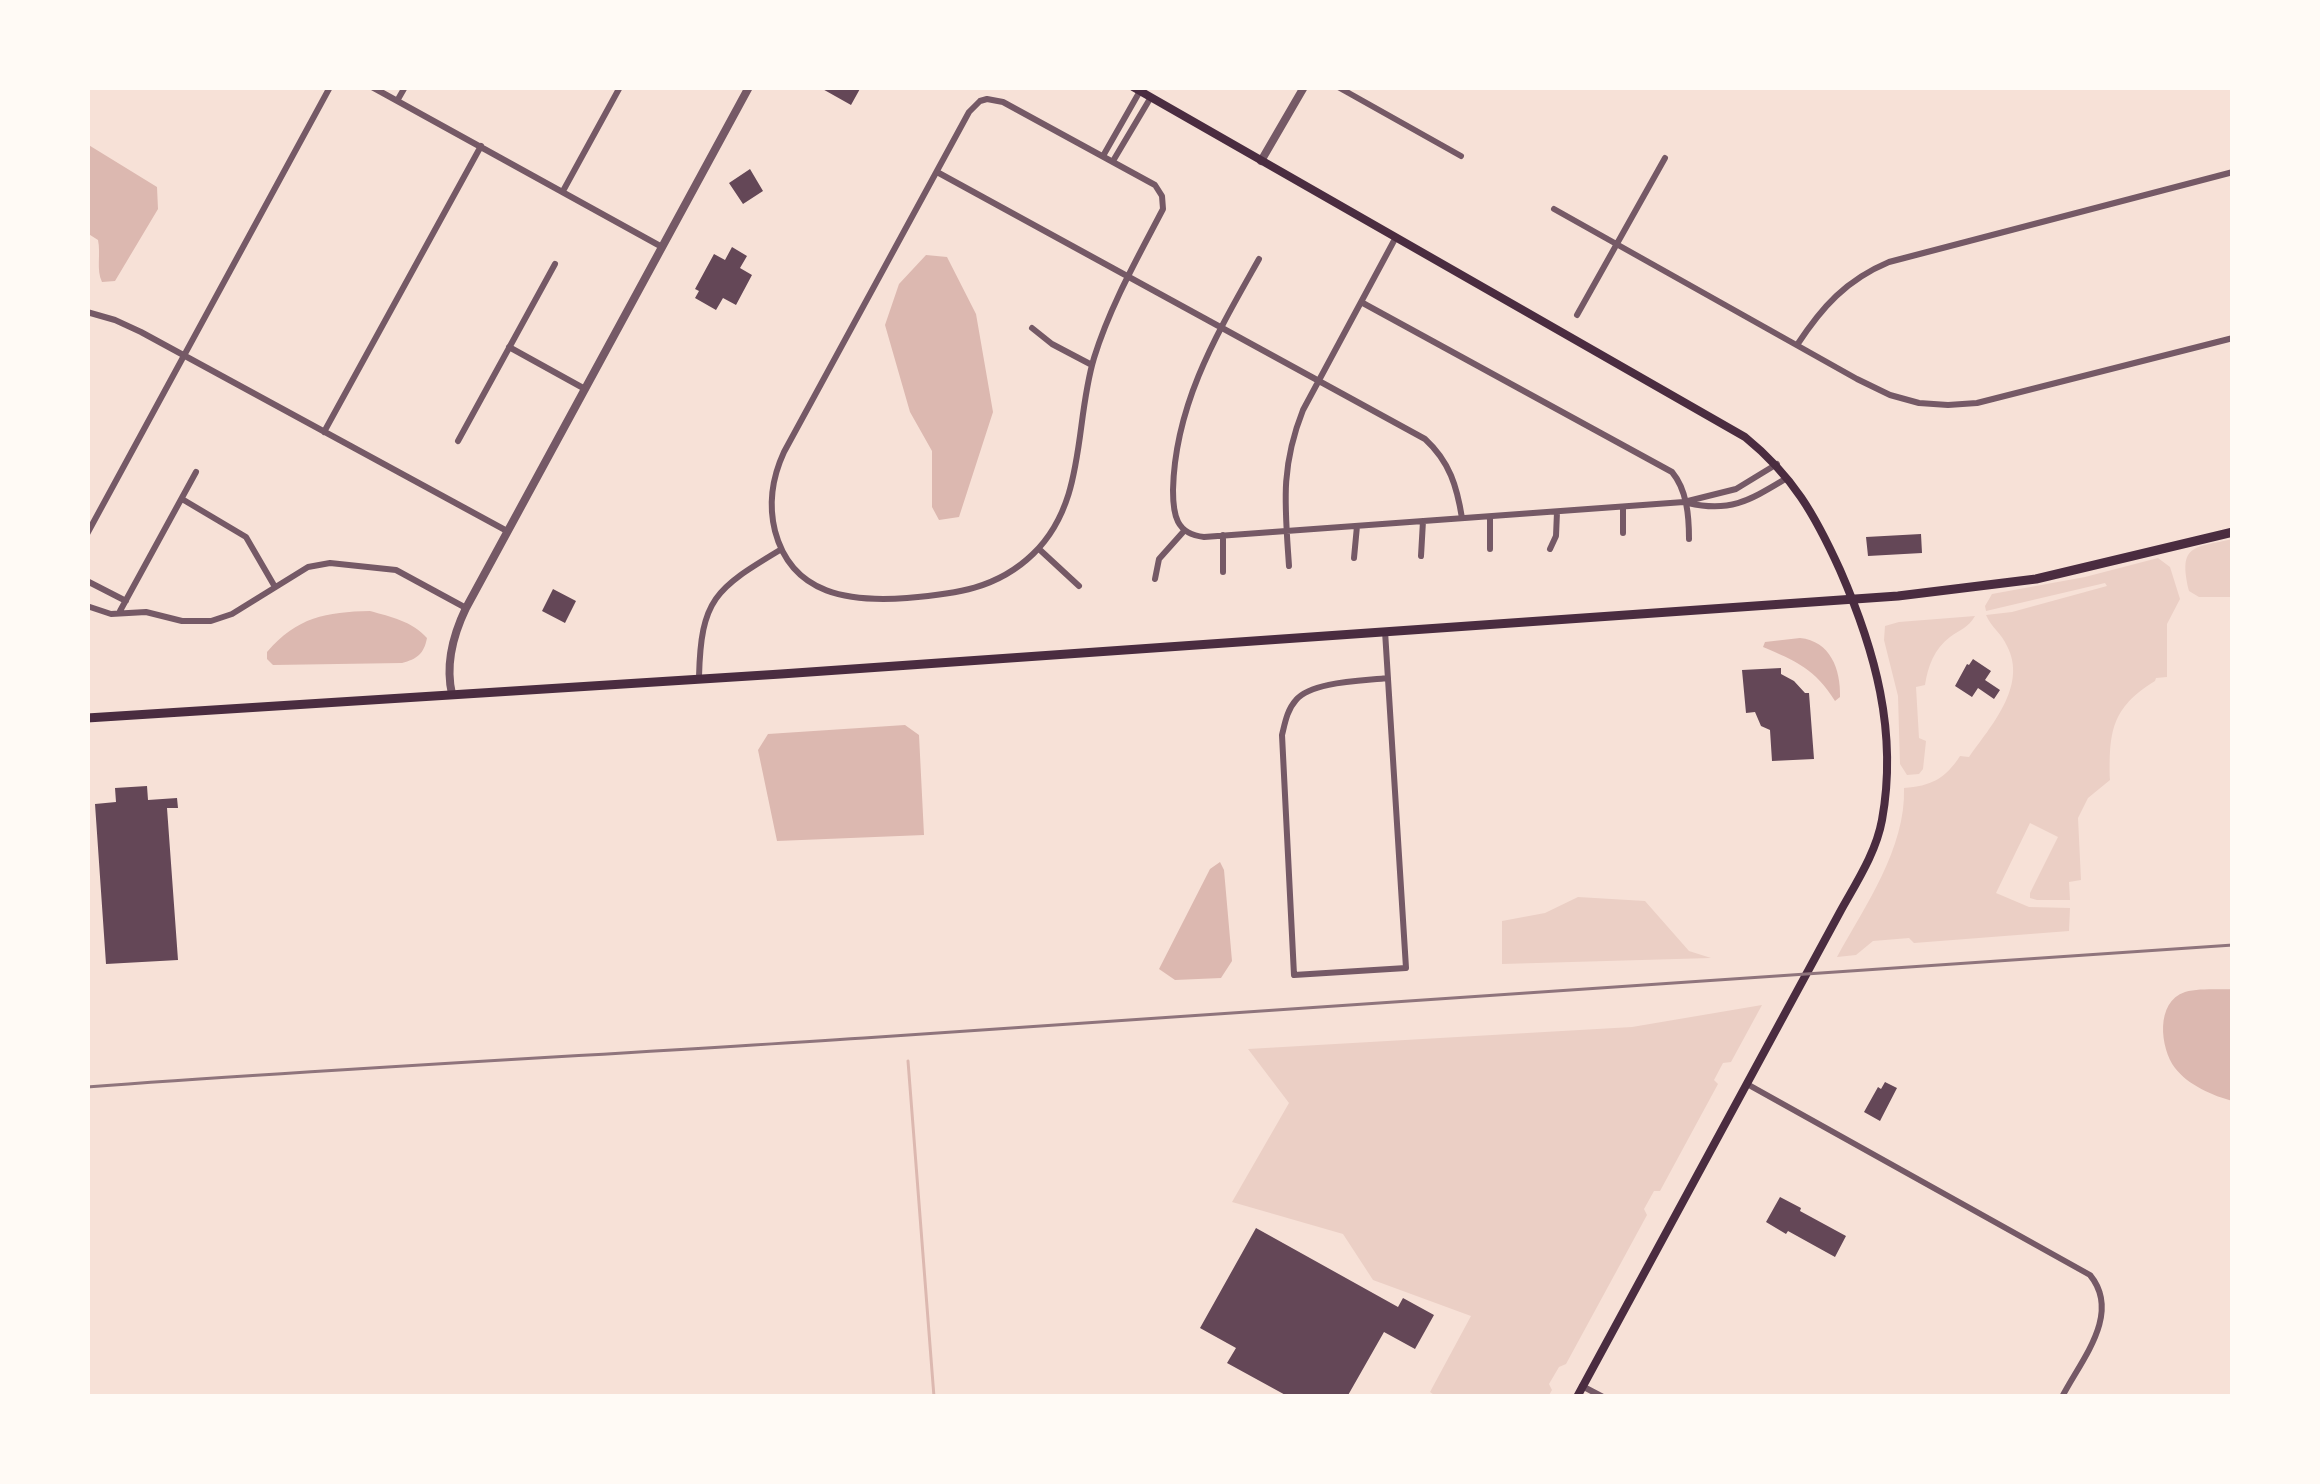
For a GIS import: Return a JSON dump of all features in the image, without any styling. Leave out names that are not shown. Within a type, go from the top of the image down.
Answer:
[{"type":"main road","points":[[1136,89],[1726,424],[1788,477],[1820,528],[1873,655],[1886,718],[1886,783],[1878,835],[1577,1397]]},
{"type":"main road","points":[[87,718],[1852,600],[2014,583],[2233,532]]},
{"type":"street","points":[[87,534],[330,87]]},
{"type":"street","points":[[372,87],[662,247]]},
{"type":"street","points":[[398,101],[405,87]]},
{"type":"street","points":[[563,191],[620,87]]},
{"type":"street","points":[[452,694],[450,654],[466,608],[749,87]]},
{"type":"street","points":[[1262,161],[1304,87]]},
{"type":"street","points":[[1338,87],[1461,156]]},
{"type":"street","points":[[1102,156],[1136,89]]},
{"type":"street","points":[[1113,161],[1151,97]]},
{"type":"street","points":[[980,101],[1003,102],[1102,156],[1155,185],[1163,201],[1092,364],[1070,494],[1058,520],[1039,548],[1010,573],[971,591],[877,600],[849,599],[822,589],[781,550],[771,509],[778,465],[969,112],[980,101]]},
{"type":"street","points":[[324,432],[481,146]]},
{"type":"street","points":[[1577,315],[1665,158]]},
{"type":"street","points":[[937,172],[1430,444],[1454,478],[1462,518]]},
{"type":"street","points":[[1796,345],[1838,292],[1889,262],[2233,172]]},
{"type":"street","points":[[1554,209],[1877,389],[1912,401],[1948,405],[1991,400],[2233,338]]},
{"type":"street","points":[[1289,566],[1284,496],[1297,424],[1396,238]]},
{"type":"street","points":[[1259,259],[1198,374],[1179,436],[1173,508],[1184,531],[1223,536],[1684,502],[1736,489],[1777,464]]},
{"type":"street","points":[[458,441],[555,263]]},
{"type":"street","points":[[1361,302],[1660,463],[1677,477],[1689,519],[1689,539]]},
{"type":"street","points":[[87,312],[128,326],[507,531]]},
{"type":"street","points":[[1032,328],[1092,364]]},
{"type":"street","points":[[509,347],[585,389]]},
{"type":"street","points":[[119,613],[196,472]]},
{"type":"street","points":[[1684,502],[1735,506],[1788,477]]},
{"type":"street","points":[[182,499],[246,537],[275,587]]},
{"type":"street","points":[[1623,507],[1623,533]]},
{"type":"street","points":[[1550,549],[1557,512]]},
{"type":"street","points":[[1490,517],[1490,548]]},
{"type":"street","points":[[1421,556],[1423,521]]},
{"type":"street","points":[[1354,558],[1357,526]]},
{"type":"street","points":[[1155,579],[1159,559],[1184,531]]},
{"type":"street","points":[[1222,572],[1223,536]]},
{"type":"street","points":[[1039,548],[1079,586]]},
{"type":"street","points":[[698,679],[700,632],[711,605],[729,582],[781,550]]},
{"type":"street","points":[[87,606],[204,622],[232,614],[322,563],[403,573],[466,608]]},
{"type":"street","points":[[87,581],[126,601]]},
{"type":"street","points":[[1385,631],[1388,678],[1406,968],[1294,975],[1282,735],[1286,717],[1299,695],[1321,687],[1388,678]]},
{"type":"street","points":[[1747,1084],[2090,1275],[2102,1294],[2102,1317],[2062,1397]]},
{"type":"street","points":[[1582,1387],[1603,1397]]},
{"type":"shaded area","points":[[87,144],[157,187],[158,209],[115,281],[102,282],[98,240],[87,233]]},
{"type":"shaded area","points":[[926,255],[947,257],[976,314],[993,412],[959,517],[939,520],[932,507],[932,451],[910,412],[885,325],[899,284]]},
{"type":"shaded area","points":[[2233,539],[2233,597],[2199,597],[2189,591],[2186,564],[2192,551]]},
{"type":"shaded area","points":[[2158,558],[2170,567],[2180,599],[2167,624],[2167,677],[2156,678],[2140,691],[2116,723],[2110,780],[2088,798],[2078,818],[2081,880],[2069,882],[2070,900],[2030,898],[2058,837],[2030,823],[1996,893],[2029,907],[2070,908],[2069,931],[1914,943],[1909,938],[1873,941],[1856,955],[1837,957],[1891,854],[1904,788],[1936,780],[1960,756],[1969,757],[2004,705],[2013,676],[2012,661],[1986,615],[2107,586],[1986,611],[1992,594]]},
{"type":"shaded area","points":[[370,611],[421,632],[427,638],[422,652],[402,663],[273,665],[267,659],[278,640],[301,624],[326,615]]},
{"type":"shaded area","points":[[1975,616],[1940,647],[1925,685],[1916,687],[1919,738],[1926,741],[1923,769],[1907,775],[1900,764],[1898,696],[1885,626]]},
{"type":"shaded area","points":[[1800,638],[1819,645],[1832,658],[1840,687],[1835,701],[1804,667],[1763,647],[1765,642]]},
{"type":"shaded area","points":[[905,725],[919,735],[924,835],[777,841],[758,750],[768,734]]},
{"type":"shaded area","points":[[1220,862],[1232,961],[1221,978],[1175,980],[1159,969],[1210,869]]},
{"type":"shaded area","points":[[1578,897],[1645,901],[1689,951],[1711,958],[1502,964],[1502,921],[1545,913]]},
{"type":"shaded area","points":[[2233,989],[2233,1101],[2201,1089],[2180,1074],[2166,1049],[2163,1026],[2175,997]]},
{"type":"shaded area","points":[[1762,1005],[1731,1062],[1723,1063],[1714,1080],[1718,1084],[1660,1191],[1654,1191],[1644,1209],[1647,1215],[1566,1364],[1549,1384],[1548,1397],[1437,1397],[1430,1392],[1471,1316],[1373,1280],[1343,1234],[1232,1202],[1289,1103],[1248,1049],[1632,1027]]},
{"type":"building","points":[[819,87],[861,87],[851,105]]},
{"type":"building","points":[[750,169],[763,191],[743,204],[729,183]]},
{"type":"building","points":[[732,247],[747,256],[740,268],[752,275],[736,305],[723,298],[716,310],[695,298],[699,291],[695,289],[714,254],[725,260]]},
{"type":"building","points":[[1921,534],[1922,553],[1868,556],[1866,537]]},
{"type":"building","points":[[553,589],[576,601],[565,623],[542,611]]},
{"type":"building","points":[[1973,659],[1991,671],[1985,680],[2000,690],[1994,699],[1978,688],[1972,697],[1955,686]]},
{"type":"building","points":[[1781,668],[1781,674],[1809,693],[1814,759],[1772,761],[1770,730],[1761,726],[1755,712],[1746,713],[1742,670]]},
{"type":"building","points":[[147,786],[148,800],[177,798],[178,808],[167,808],[178,960],[106,964],[95,804],[116,802],[115,788]]},
{"type":"building","points":[[1885,1082],[1897,1088],[1880,1121],[1864,1112]]},
{"type":"building","points":[[1780,1197],[1846,1236],[1835,1257],[1766,1222]]},
{"type":"building","points":[[1256,1228],[1398,1307],[1403,1298],[1434,1315],[1415,1349],[1384,1332],[1347,1397],[1289,1397],[1227,1363],[1236,1348],[1200,1328]]},
{"type":"waterway","points":[[908,1061],[934,1397]]},
{"type":"railway","points":[[87,1087],[2233,945]]}]
